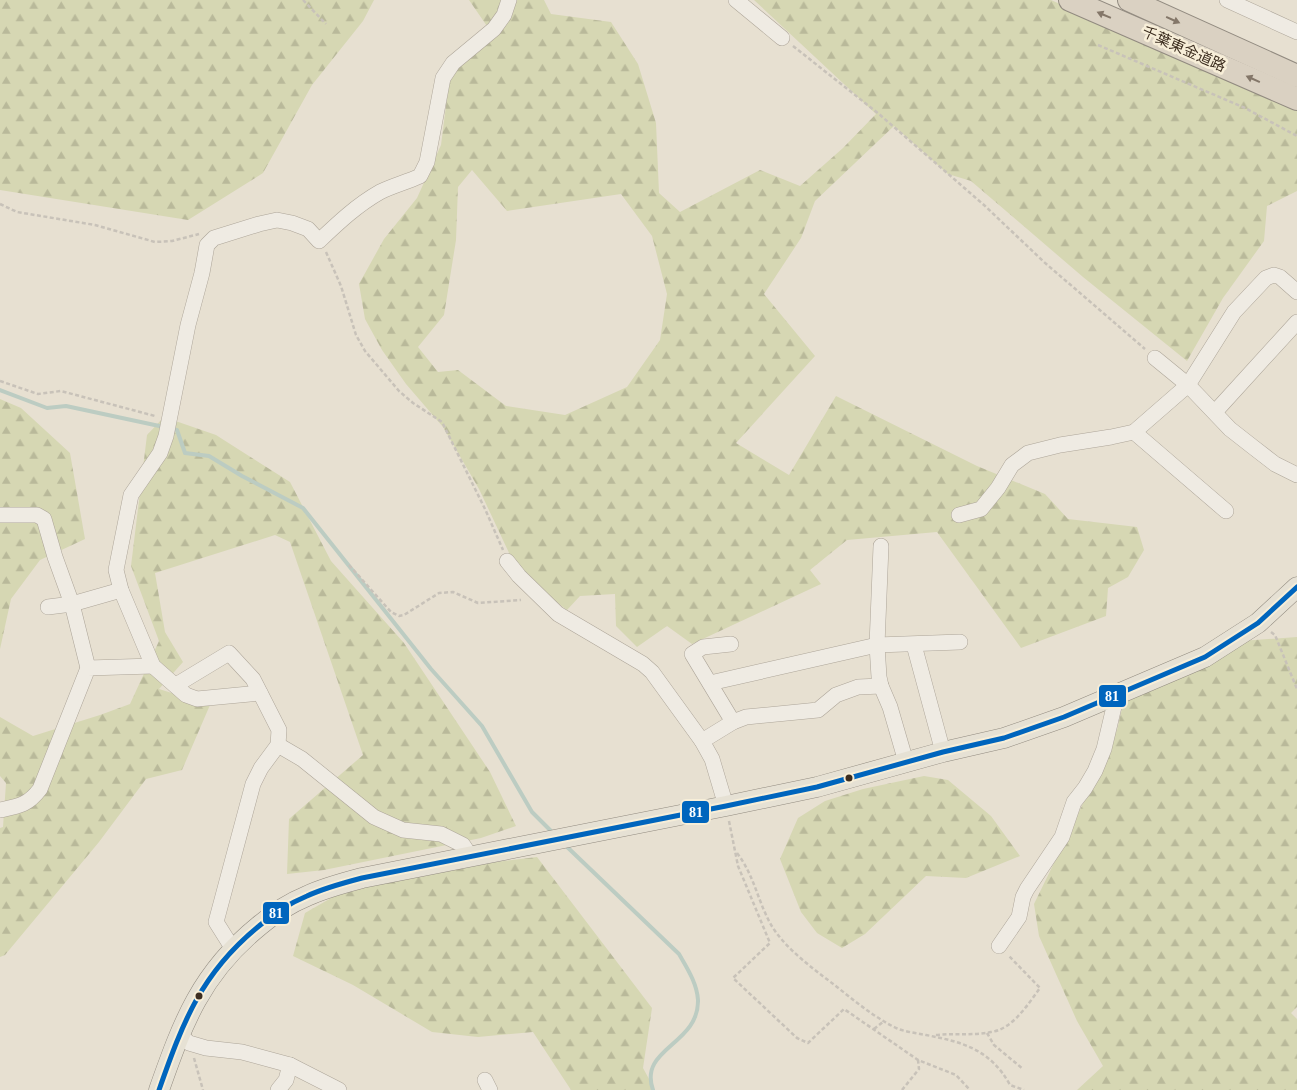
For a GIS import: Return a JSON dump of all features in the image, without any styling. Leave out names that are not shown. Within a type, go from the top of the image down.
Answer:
[{"type":"highway","name":"千葉東金道路","points":[[1070,0],[1297,100]]},
{"type":"highway","name":"千葉東金道路","points":[[1129,0],[1297,76]]},
{"type":"main road","points":[[159,1090],[184,1038],[207,980],[221,961],[267,919],[308,895],[362,878],[726,806],[817,786],[943,752],[1004,738],[1064,717],[1205,656],[1258,623],[1297,587]]},
{"type":"street","points":[[260,692],[197,699],[186,695],[153,666],[121,590],[116,570],[131,495],[160,453],[170,419],[188,325],[202,273],[207,245],[214,238],[277,220],[292,223],[308,230],[319,241],[366,200],[382,191],[420,176],[427,162],[443,78],[453,63],[494,29],[504,15],[509,0]]},
{"type":"street","points":[[736,0],[782,38]]},
{"type":"street","points":[[1227,0],[1297,32]]},
{"type":"street","points":[[959,515],[981,508],[998,488],[1012,465],[1028,453],[1060,445],[1134,432],[1188,385],[1234,312],[1266,278],[1274,275],[1280,276],[1297,292]]},
{"type":"street","points":[[1215,412],[1297,322]]},
{"type":"street","points":[[1155,358],[1188,385],[1230,429],[1275,464],[1297,474]]},
{"type":"street","points":[[1134,432],[1226,511]]},
{"type":"street","points":[[0,515],[37,515],[44,519],[72,604],[88,668],[40,789],[33,798],[22,805],[0,810]]},
{"type":"street","points":[[882,546],[877,645],[881,686],[890,707],[906,762]]},
{"type":"street","points":[[507,561],[518,576],[558,614],[643,664],[652,672],[702,741],[712,759],[726,806]]},
{"type":"street","points":[[48,607],[72,604],[121,590]]},
{"type":"street","points":[[710,682],[877,645],[960,642]]},
{"type":"street","points":[[731,644],[703,647],[692,654],[733,722]]},
{"type":"street","points":[[914,645],[943,752]]},
{"type":"street","points":[[176,685],[229,654],[253,679],[280,730],[278,745],[261,768],[253,784],[216,922],[234,949]]},
{"type":"street","points":[[88,668],[153,666]]},
{"type":"street","points":[[702,741],[733,722],[746,717],[818,710],[836,695],[858,687],[881,686]]},
{"type":"street","points":[[999,946],[1019,917],[1027,889],[1062,837],[1074,802],[1095,771],[1104,749],[1117,694]]},
{"type":"street","points":[[278,745],[302,759],[374,817],[403,830],[441,834],[463,845],[471,857]]},
{"type":"street","points":[[184,1038],[206,1048],[242,1052],[290,1065],[340,1090]]},
{"type":"street","points":[[278,1090],[286,1080],[290,1065]]},
{"type":"path","points":[[303,0],[326,24]]},
{"type":"path","points":[[782,38],[879,114],[962,185],[1044,262],[1155,358]]},
{"type":"path","points":[[1098,45],[1245,108],[1297,136]]},
{"type":"path","points":[[0,204],[17,212],[94,225],[155,242],[172,241],[204,233],[214,238]]},
{"type":"path","points":[[319,241],[341,286],[350,321],[365,351],[399,391],[413,403],[442,422],[497,533],[507,561]]},
{"type":"path","points":[[0,381],[38,394],[61,391],[170,419]]},
{"type":"path","points":[[349,565],[391,612],[399,616],[439,592],[452,592],[478,603],[520,599],[526,602]]},
{"type":"path","points":[[1258,623],[1275,636],[1297,690]]},
{"type":"path","points":[[726,806],[738,866],[770,943],[733,978],[797,1038],[808,1043],[844,1008],[918,1060],[956,1076],[970,1090]]},
{"type":"path","points":[[736,852],[747,865],[772,926],[785,945],[878,1019],[899,1029],[970,1046],[988,1056],[1003,1071],[1010,1085],[1024,1090]]},
{"type":"path","points":[[932,1036],[953,1033],[987,1033],[1003,1028],[1020,1014],[1040,988],[999,946]]},
{"type":"path","points":[[874,1029],[884,1021]]},
{"type":"path","points":[[987,1033],[994,1045],[1023,1069]]},
{"type":"path","points":[[184,1038],[204,1090]]},
{"type":"path","points":[[902,1090],[919,1069],[918,1060]]},
{"type":"green space","points":[[0,0],[374,0],[363,21],[312,85],[263,173],[188,220],[0,190]]},
{"type":"green space","points":[[469,0],[544,0],[551,14],[611,22],[638,64],[656,123],[659,193],[680,212],[760,170],[800,186],[843,148],[876,114],[754,0],[1051,0],[1297,110],[1297,191],[1267,206],[1264,241],[1223,298],[1187,361],[1083,277],[971,181],[948,174],[894,126],[815,201],[801,238],[764,294],[815,356],[736,443],[789,475],[836,396],[977,466],[1045,494],[1068,519],[1137,527],[1144,550],[1128,577],[1108,588],[1106,616],[1021,648],[937,532],[847,540],[810,570],[821,584],[692,644],[667,626],[637,647],[616,626],[615,594],[580,596],[567,610],[519,574],[479,489],[443,427],[406,384],[382,350],[365,319],[359,284],[384,239],[417,198],[441,145],[449,82],[469,48],[489,29]],"holes":[[[472,170],[507,211],[621,194],[652,236],[667,294],[660,340],[627,387],[565,415],[506,406],[458,370],[438,372],[418,347],[444,315],[456,240],[458,187]]]},
{"type":"green space","points":[[0,399],[21,408],[70,453],[85,539],[40,560],[11,599],[0,649]]},
{"type":"green space","points":[[164,417],[216,435],[290,482],[331,561],[404,643],[490,772],[516,826],[481,838],[324,870],[287,874],[289,819],[363,755],[290,542],[275,535],[155,573],[165,632],[183,662],[159,689],[210,705],[182,770],[146,779],[99,842],[5,955],[0,957],[0,828],[3,827],[6,783],[0,776],[0,717],[33,736],[130,704],[159,641],[131,566],[147,435]]},
{"type":"green space","points":[[1297,637],[1297,1007],[1291,1013],[1297,1019],[1297,1090],[1077,1090],[1103,1066],[1077,1021],[1039,936],[1034,904],[1117,730],[1124,700],[1240,641]]},
{"type":"green space","points":[[924,776],[948,780],[991,816],[1020,856],[966,878],[926,876],[865,934],[842,948],[817,933],[801,912],[780,859],[798,818],[825,801],[863,789]]},
{"type":"green space","points":[[537,857],[652,1008],[643,1068],[655,1090],[571,1090],[533,1032],[478,1037],[432,1032],[353,985],[293,956],[305,913],[352,886],[402,873]]},
{"type":"waterway","points":[[0,390],[47,408],[66,406],[164,427]]},
{"type":"waterway","points":[[170,429],[177,430],[185,453],[209,456],[242,476],[303,508],[431,669],[482,726],[532,812],[554,834]]},
{"type":"waterway","points":[[564,844],[679,954],[694,982],[698,1000],[696,1015],[689,1027],[661,1055],[654,1065],[651,1076],[653,1090]]},
{"type":"transit line","name":"81","points":[[159,1090],[177,1042],[196,1000],[222,962],[239,944],[270,917],[313,893],[362,878],[817,787],[943,752],[1004,738],[1064,717],[1205,657],[1258,623],[1297,587]]}]
